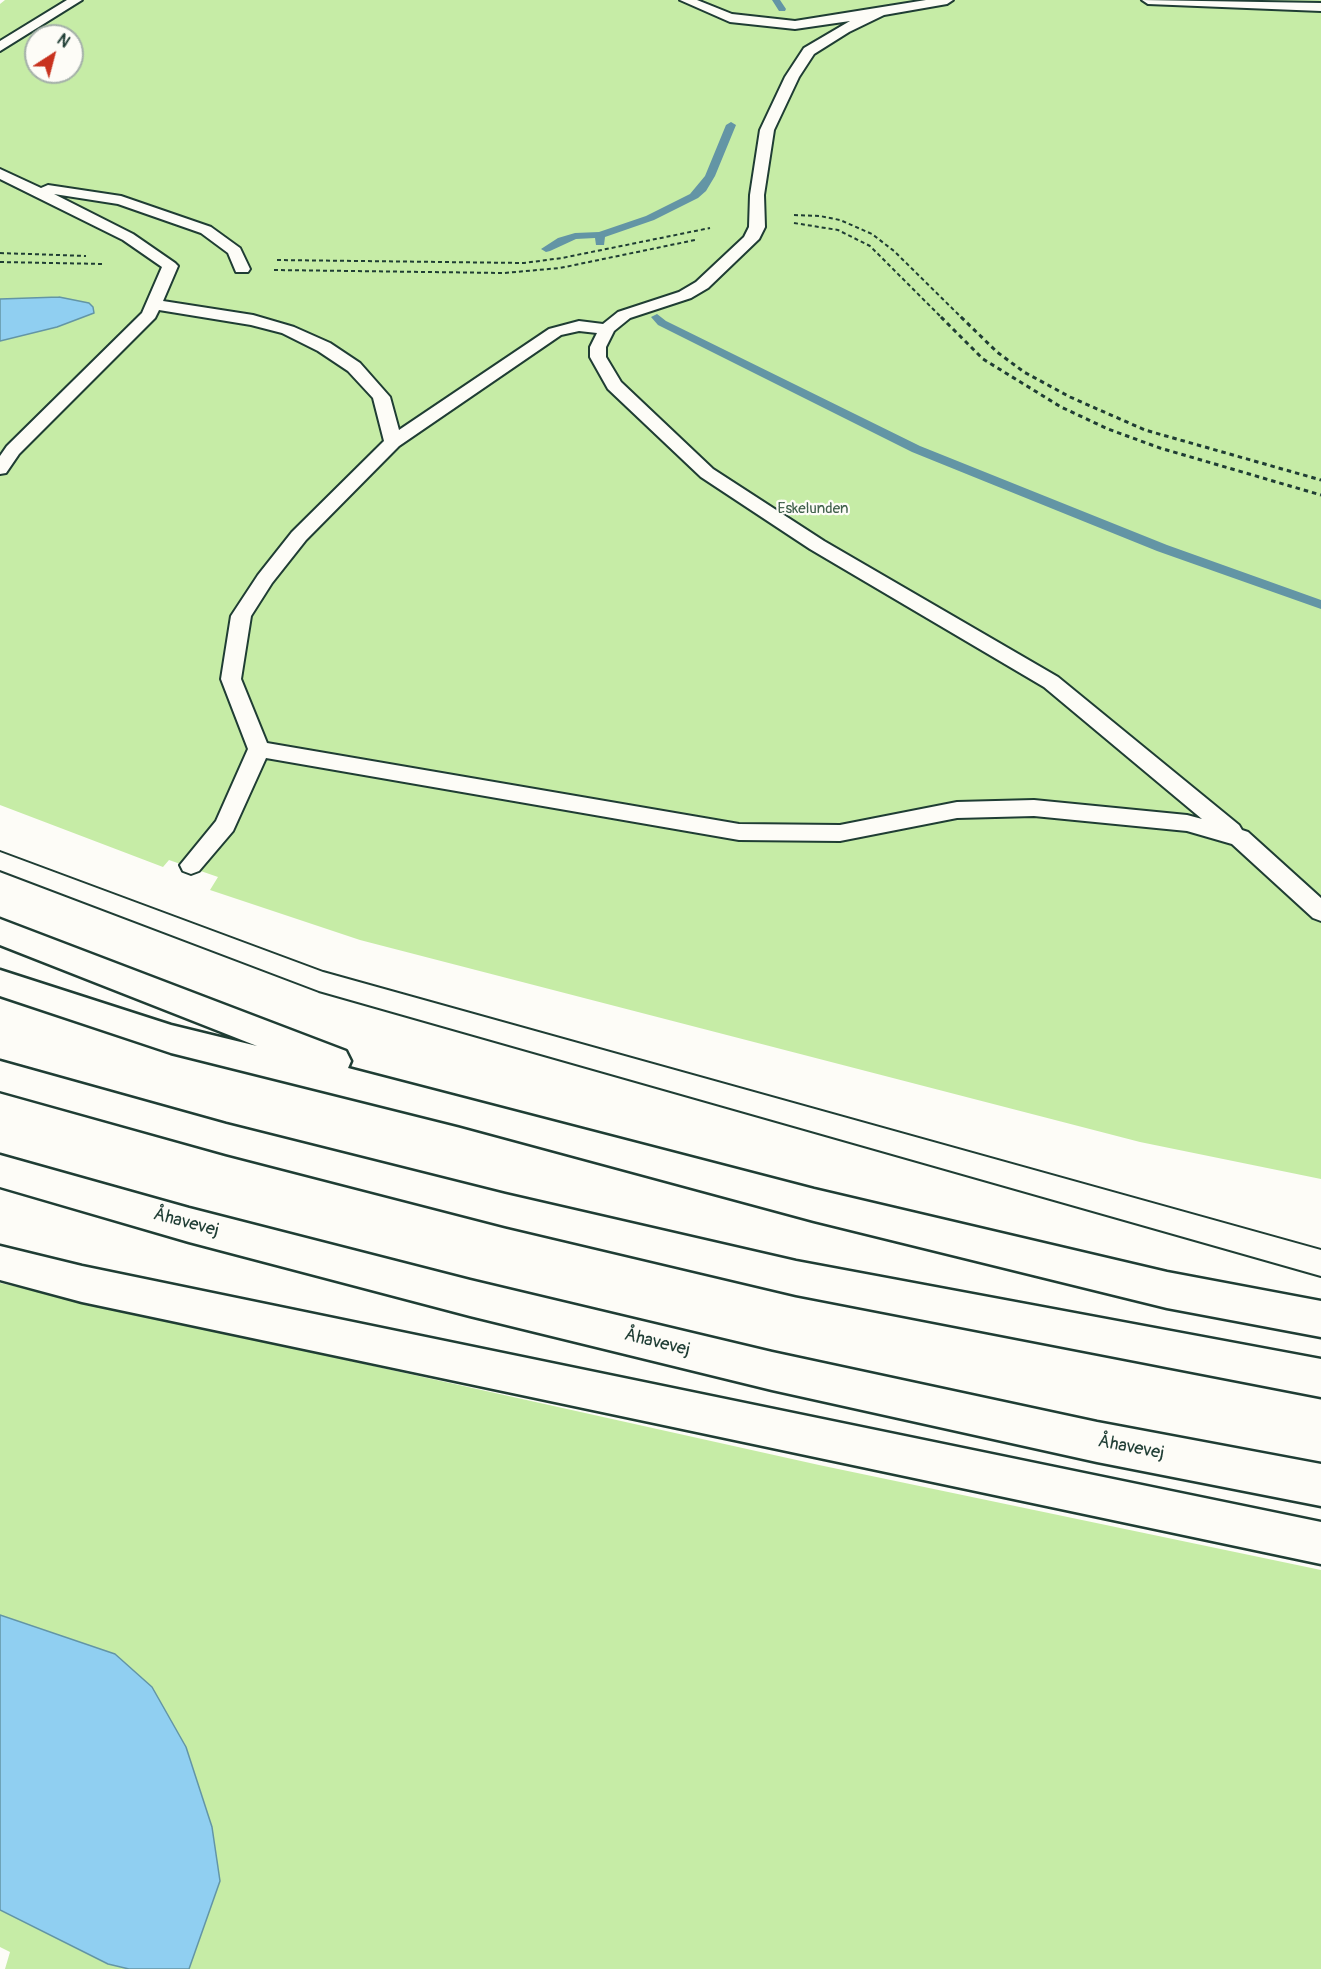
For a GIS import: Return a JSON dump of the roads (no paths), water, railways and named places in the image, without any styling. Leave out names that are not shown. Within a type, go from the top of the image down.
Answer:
[{"type":"main road","points":[[0,933],[459,1110]]},
{"type":"main road","points":[[0,983],[171,1039],[459,1110],[814,1204],[1167,1290],[1321,1319]]},
{"type":"main road","points":[[0,1076],[226,1139],[505,1210],[796,1278],[1321,1378]]},
{"type":"main road","name":"Åhavevej","points":[[0,1171],[189,1225],[470,1298],[772,1371],[1097,1442],[1321,1485]]},
{"type":"main road","points":[[0,1263],[117,1292],[1321,1543]]},
{"type":"lane","points":[[0,46],[75,0]]},
{"type":"lane","points":[[686,0],[730,18],[795,25],[810,29],[827,39]]},
{"type":"lane","points":[[795,25],[947,0]]},
{"type":"lane","points":[[1148,0],[1321,7]]},
{"type":"lane","points":[[881,12],[827,39],[809,51],[792,77],[767,130],[757,195],[757,227],[751,239],[702,285],[685,295],[624,315],[607,329],[598,347],[598,357],[614,385],[707,473],[817,544],[1051,682],[1240,838],[1321,912]]},
{"type":"lane","points":[[0,173],[128,237],[170,266],[149,315],[13,450],[0,469]]},
{"type":"lane","points":[[30,187],[121,200],[206,230],[235,251],[240,264]]},
{"type":"lane","points":[[154,304],[253,320],[288,330],[324,347],[354,367],[381,397],[393,442]]},
{"type":"lane","points":[[191,865],[225,825],[259,749],[231,679],[242,616],[265,579],[299,536],[393,442],[555,332],[579,326],[607,329]]},
{"type":"lane","points":[[259,749],[739,832],[840,833],[957,810],[1034,808],[1186,823],[1240,838]]},
{"type":"lane","points":[[0,861],[319,981],[1083,1198],[1321,1263]]},
{"type":"water","points":[[59,297],[89,303],[94,313],[57,327],[0,341],[0,299]]},
{"type":"water","points":[[0,1615],[115,1654],[152,1687],[186,1747],[212,1827],[220,1881],[189,1969],[129,1969],[108,1964],[0,1910]]},
{"type":"waterway","points":[[776,0],[782,9]]},
{"type":"waterway","points":[[600,235],[650,218],[694,196],[702,189],[710,176],[731,125]]},
{"type":"waterway","points":[[546,249],[575,236],[600,235]]},
{"type":"waterway","points":[[600,235],[600,243]]},
{"type":"waterway","points":[[657,317],[662,323],[916,449],[1162,548],[1321,605]]},
{"type":"park label","name":"Eskelunden","points":[[813,509]]}]
